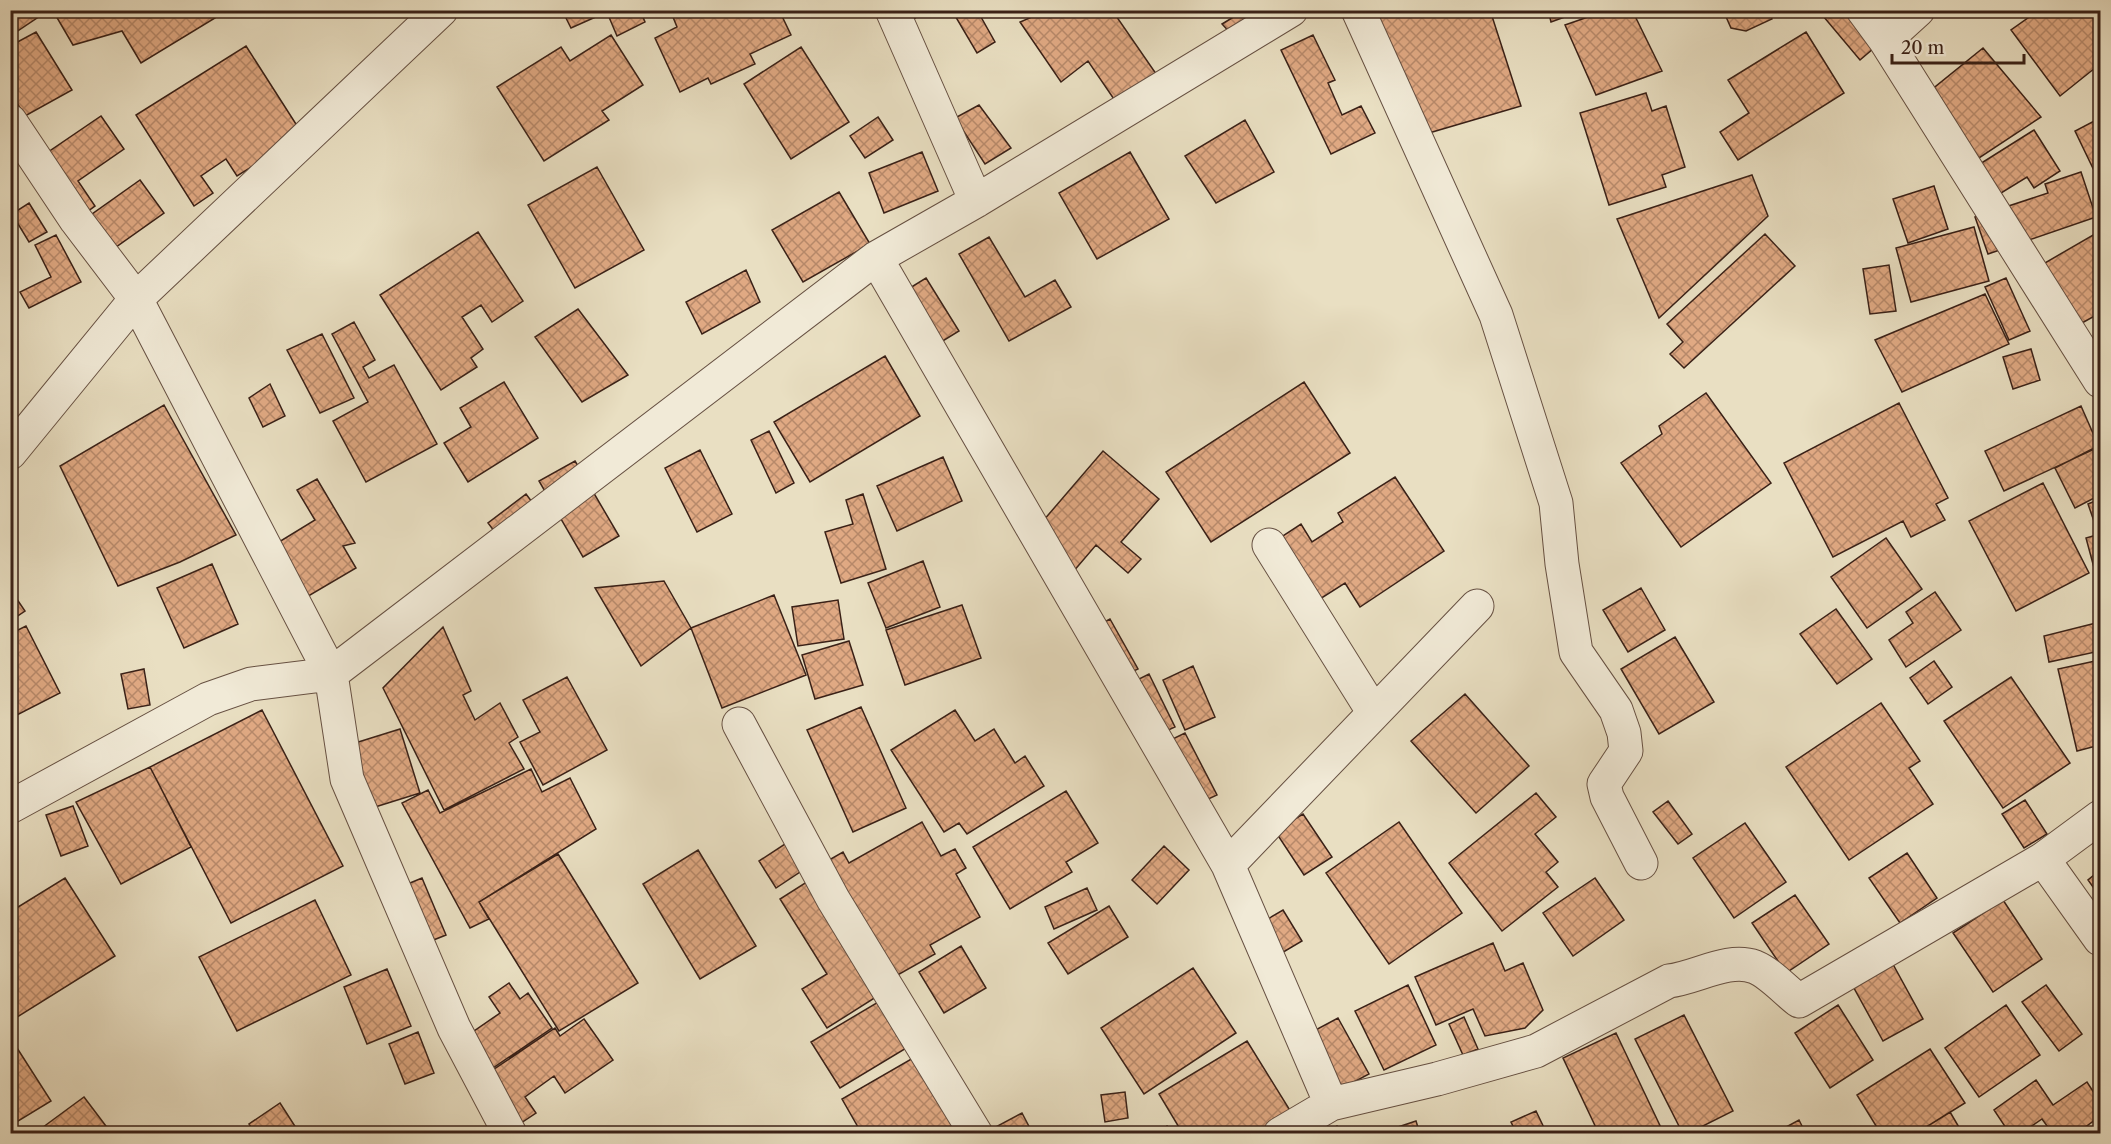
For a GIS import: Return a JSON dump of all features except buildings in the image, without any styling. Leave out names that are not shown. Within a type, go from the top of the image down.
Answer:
[{"type":"street","points":[[10,453],[136,299],[441,10]]},
{"type":"street","points":[[892,10],[976,201]]},
{"type":"street","points":[[10,807],[208,699],[231,689],[331,674],[876,258],[976,201],[1291,10]]},
{"type":"street","points":[[1358,10],[1496,315],[1556,503],[1562,564],[1576,652],[1616,710],[1624,733],[1626,751],[1604,784],[1616,817],[1641,863]]},
{"type":"street","points":[[1863,10],[1885,40],[2100,381]]},
{"type":"street","points":[[1885,40],[1918,10]]},
{"type":"street","points":[[10,121],[76,220],[136,299],[331,674],[347,779],[454,1028],[510,1134]]},
{"type":"street","points":[[876,258],[1228,865],[1332,1104]]},
{"type":"street","points":[[1269,545],[1374,712]]},
{"type":"street","points":[[1228,865],[1476,606]]},
{"type":"street","points":[[739,724],[833,898],[976,1134]]},
{"type":"street","points":[[1280,1134],[1332,1104],[1437,1079],[1536,1051],[1669,981],[1686,979],[1736,963],[1756,967],[1799,1001],[2043,859],[2100,817]]},
{"type":"street","points":[[2043,859],[2100,939]]}]
